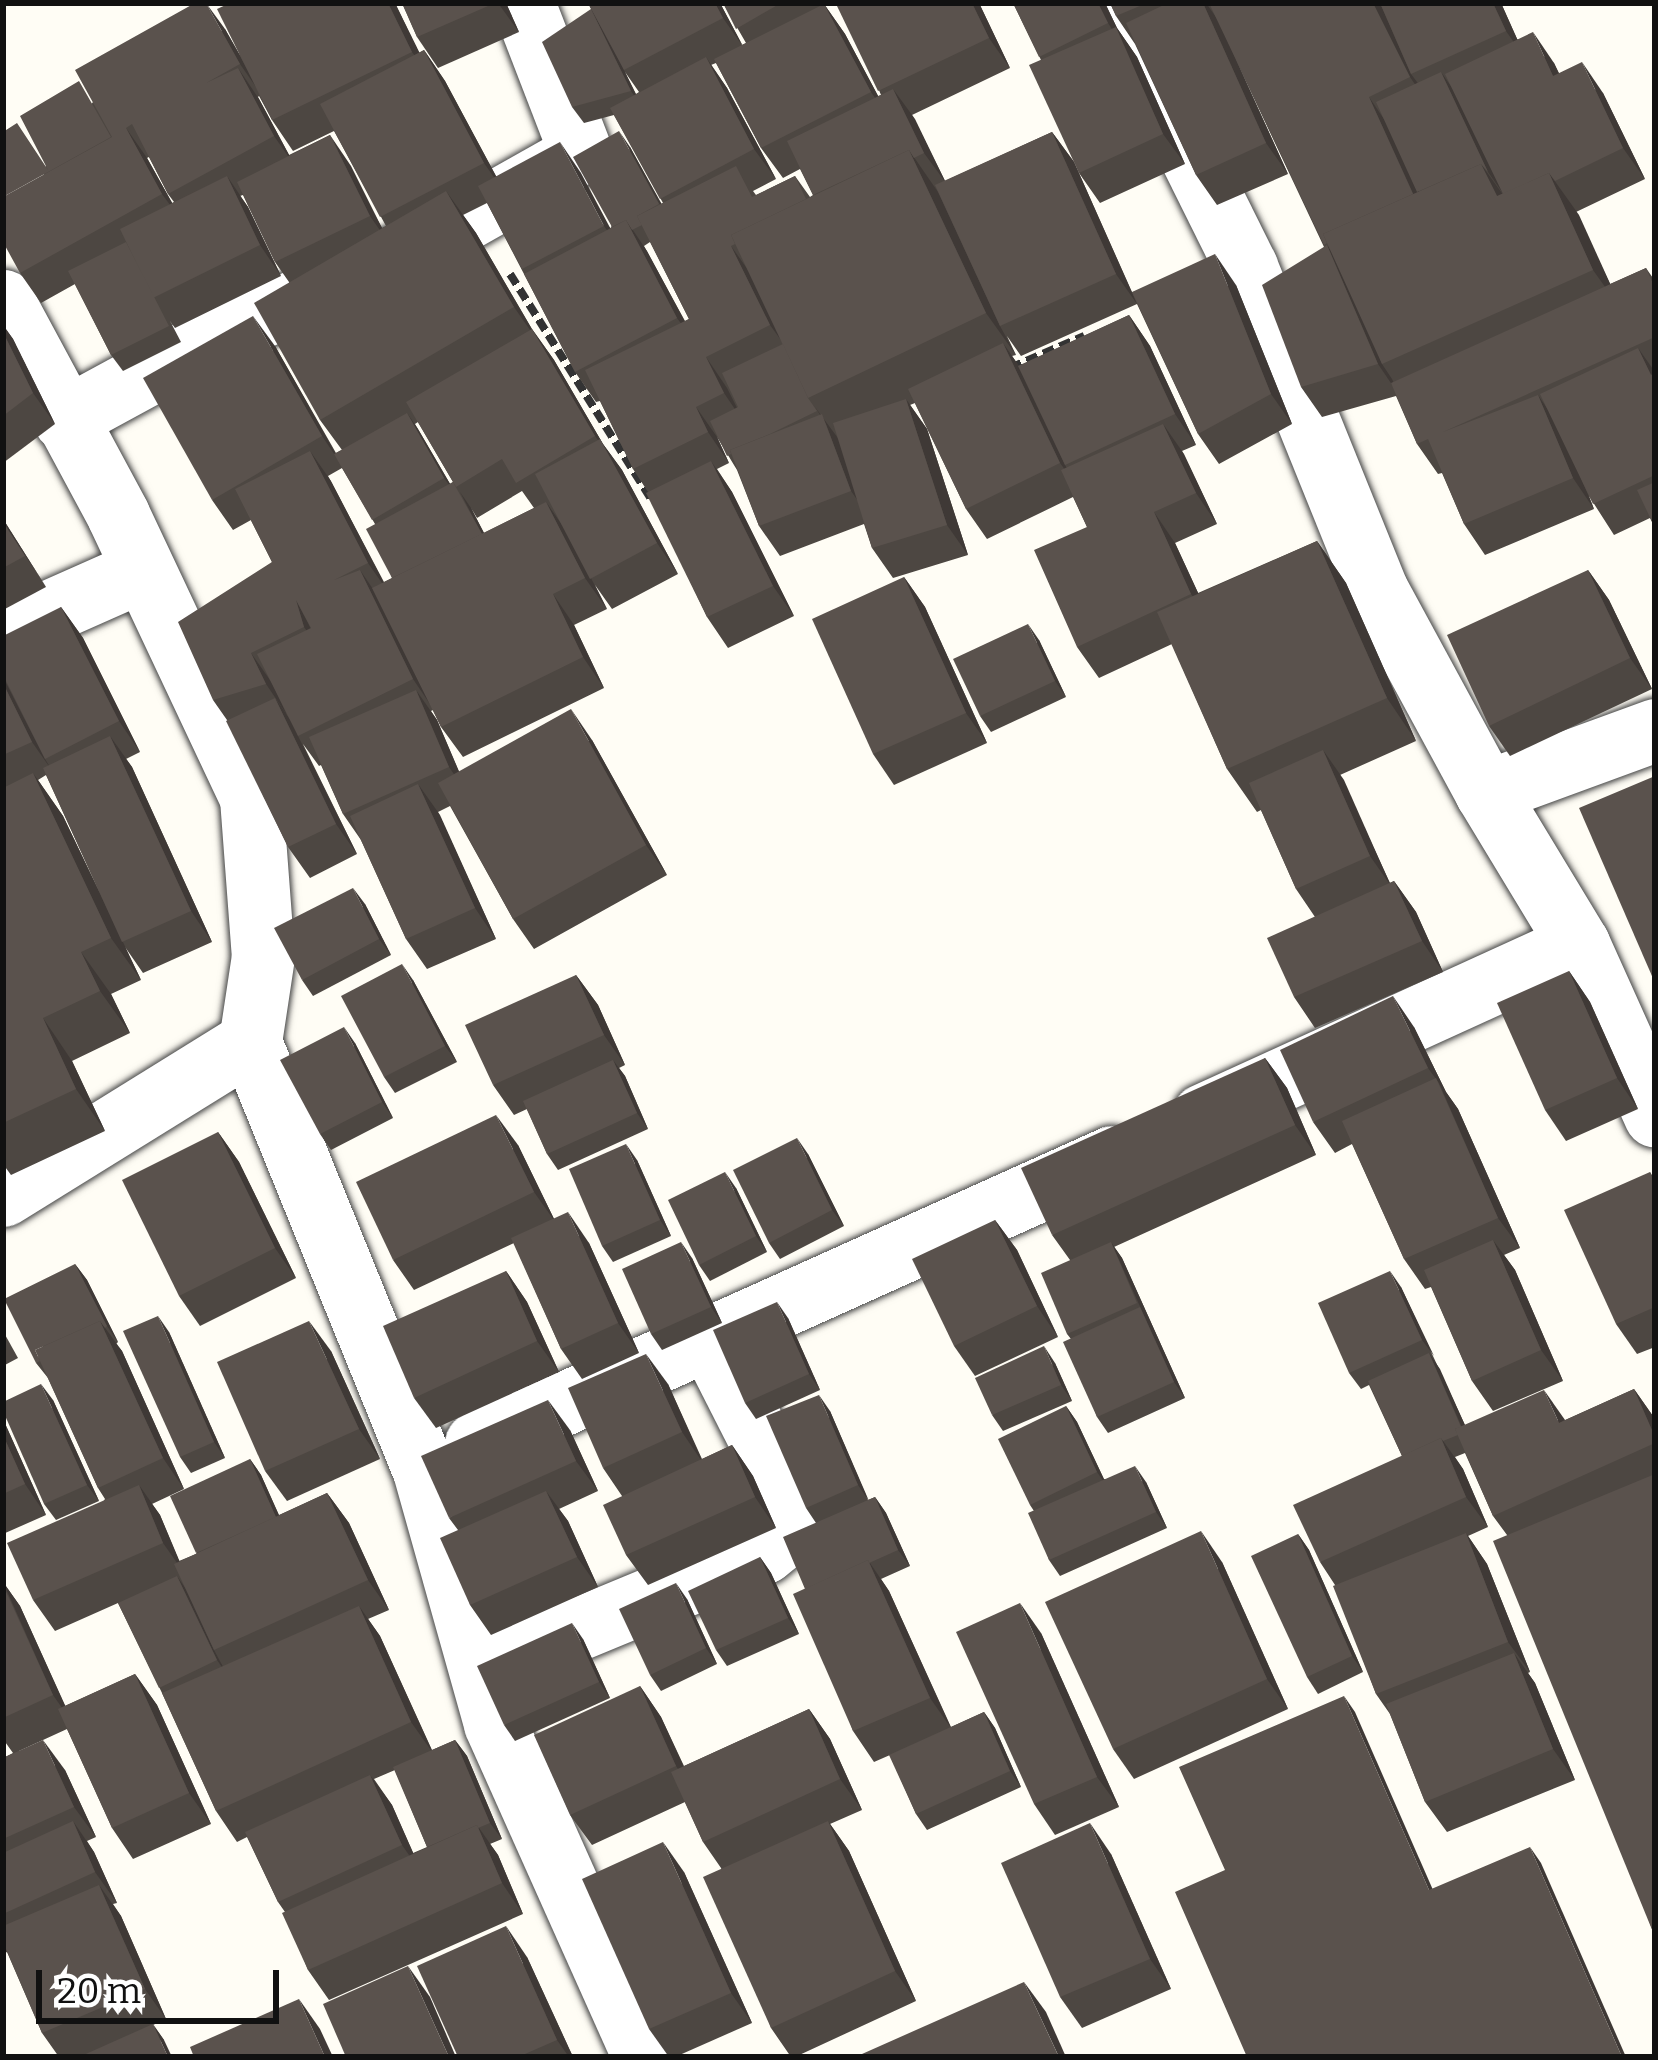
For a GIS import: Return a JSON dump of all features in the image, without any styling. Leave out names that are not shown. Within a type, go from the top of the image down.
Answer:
[{"type":"street","points":[[523,3],[581,153]]},
{"type":"street","points":[[1115,3],[1246,268],[1376,591],[1486,792],[1578,944],[1655,1115]]},
{"type":"street","points":[[64,419],[215,337],[476,215],[581,153],[644,123]]},
{"type":"street","points":[[3,301],[143,570],[250,798],[263,956],[250,1042],[423,1467],[495,1724],[644,2057]]},
{"type":"street","points":[[3,632],[143,570]]},
{"type":"street","points":[[1486,792],[1655,730]]},
{"type":"street","points":[[423,1467],[1578,944]]},
{"type":"street","points":[[3,1195],[250,1042]]},
{"type":"street","points":[[480,1670],[764,1552],[790,1531],[785,1490],[709,1339]]},
{"type":"path","points":[[476,215],[641,492],[666,506]]},
{"type":"path","points":[[1006,369],[1093,332]]},
{"type":"building","points":[[195,3],[206,3],[240,64],[206,83],[238,68],[274,136],[168,194],[132,124],[126,128],[162,194],[20,273],[3,242],[3,197],[112,137],[75,70]]},
{"type":"building","points":[[230,3],[388,3],[412,52],[272,120],[217,9]]},
{"type":"building","points":[[402,3],[495,3],[417,37]]},
{"type":"building","points":[[588,3],[715,3],[723,18],[624,70]]},
{"type":"building","points":[[723,3],[781,3],[736,29]]},
{"type":"building","points":[[972,3],[989,38],[878,91],[837,6]]},
{"type":"building","points":[[1013,3],[1098,3],[1108,23],[1039,57]]},
{"type":"building","points":[[1110,3],[1147,3],[1116,16]]},
{"type":"building","points":[[1168,3],[1203,3],[1266,143],[1196,175],[1126,23]]},
{"type":"building","points":[[1209,3],[1373,3],[1410,77],[1369,97],[1413,194],[1323,234],[1324,245]]},
{"type":"building","points":[[1380,3],[1493,3],[1506,31],[1411,74]]},
{"type":"building","points":[[824,4],[871,92],[761,148],[714,59]]},
{"type":"building","points":[[591,9],[631,91],[572,107],[542,42]]},
{"type":"building","points":[[1116,27],[1163,134],[1079,173],[1029,65]]},
{"type":"building","points":[[1533,32],[1553,76],[1582,62],[1623,148],[1555,181],[1549,173],[1503,194],[1445,74]]},
{"type":"building","points":[[424,50],[484,163],[380,217],[320,104]]},
{"type":"building","points":[[706,57],[754,149],[660,199],[610,108]]},
{"type":"building","points":[[1441,72],[1488,172],[1481,164],[1417,192],[1376,102]]},
{"type":"building","points":[[79,81],[111,137],[3,197],[3,132],[17,123],[48,170],[20,116]]},
{"type":"building","points":[[893,89],[924,153],[914,158],[909,150],[813,195],[787,141]]},
{"type":"building","points":[[619,131],[659,204],[637,216],[642,225],[632,230],[626,220],[612,227],[573,157]]},
{"type":"building","points":[[1052,132],[1116,274],[1000,326],[935,185]]},
{"type":"building","points":[[330,135],[370,216],[275,262],[237,182]]},
{"type":"building","points":[[560,142],[604,226],[522,269],[478,186]]},
{"type":"building","points":[[909,150],[986,313],[808,398],[731,235]]},
{"type":"building","points":[[1481,164],[1497,196],[1549,173],[1593,270],[1382,364],[1323,234]]},
{"type":"building","points":[[736,166],[752,197],[795,176],[806,199],[731,235],[735,244],[731,246],[770,325],[706,357],[724,393],[696,407],[708,432],[633,469],[585,370],[689,319],[637,216]]},
{"type":"building","points":[[227,176],[260,245],[153,298],[120,229]]},
{"type":"building","points":[[446,191],[514,307],[320,420],[254,303]]},
{"type":"building","points":[[626,220],[677,318],[575,372],[524,274]]},
{"type":"building","points":[[126,242],[169,326],[111,355],[68,271]]},
{"type":"building","points":[[1327,245],[1378,364],[1301,387],[1262,285]]},
{"type":"building","points":[[1215,254],[1271,394],[1198,434],[1132,292]]},
{"type":"building","points":[[1646,268],[1655,288],[1655,337],[1443,432],[1538,395],[1573,478],[1464,524],[1428,439],[1417,444],[1391,383]]},
{"type":"building","points":[[1129,315],[1175,414],[1065,465],[1018,366]]},
{"type":"building","points":[[253,316],[322,436],[212,500],[143,378]]},
{"type":"building","points":[[532,329],[595,436],[516,483],[502,459],[456,487],[406,402]]},
{"type":"building","points":[[3,332],[33,393],[3,416]]},
{"type":"building","points":[[1003,343],[1060,463],[966,509],[908,389]]},
{"type":"building","points":[[783,344],[817,411],[730,450],[727,456],[710,421],[738,407],[722,373]]},
{"type":"building","points":[[1638,348],[1651,375],[1655,373],[1655,475],[1593,504],[1540,394]]},
{"type":"building","points":[[906,399],[947,525],[872,548],[833,423]]},
{"type":"building","points":[[407,413],[444,478],[372,520],[334,454]]},
{"type":"building","points":[[822,414],[851,491],[759,526],[730,450]]},
{"type":"building","points":[[1163,424],[1196,493],[1154,512],[1191,594],[1077,647],[1034,550],[1087,527],[1061,470]]},
{"type":"building","points":[[600,439],[657,543],[590,579],[535,474]]},
{"type":"building","points":[[310,451],[368,563],[334,580],[360,570],[413,679],[298,736],[257,654],[311,628],[296,600],[304,627],[251,653],[266,684],[213,700],[178,622],[272,562],[235,489]]},
{"type":"building","points":[[711,461],[773,586],[707,617],[646,493]]},
{"type":"building","points":[[453,482],[482,534],[392,578],[366,529]]},
{"type":"building","points":[[1655,482],[1655,528],[1637,490]]},
{"type":"building","points":[[546,502],[585,578],[553,594],[583,657],[441,727],[372,588]]},
{"type":"building","points":[[3,522],[25,556],[3,568]]},
{"type":"building","points":[[1317,541],[1387,698],[1227,769],[1157,612]]},
{"type":"building","points":[[1588,570],[1630,658],[1489,726],[1447,635]]},
{"type":"building","points":[[904,577],[966,713],[873,754],[812,619]]},
{"type":"building","points":[[61,607],[119,721],[45,759],[3,675],[3,636]]},
{"type":"building","points":[[1028,624],[1055,681],[980,716],[953,659]]},
{"type":"building","points":[[3,683],[32,742],[3,755]]},
{"type":"building","points":[[416,690],[449,767],[343,814],[309,737]]},
{"type":"building","points":[[275,698],[336,824],[288,847],[226,721]]},
{"type":"building","points":[[571,709],[646,845],[513,919],[438,783]]},
{"type":"building","points":[[110,736],[191,911],[122,942],[43,768]]},
{"type":"building","points":[[1323,750],[1370,856],[1296,889],[1249,783]]},
{"type":"building","points":[[33,773],[111,938],[81,952],[100,991],[43,1018],[76,1089],[3,1123],[3,788]]},
{"type":"building","points":[[1655,776],[1655,983],[1579,808]]},
{"type":"building","points":[[418,784],[475,908],[406,939],[350,816]]},
{"type":"building","points":[[1394,881],[1422,941],[1294,997],[1267,938]]},
{"type":"building","points":[[353,888],[379,939],[302,980],[274,928]]},
{"type":"building","points":[[402,964],[445,1046],[384,1077],[341,996]]},
{"type":"building","points":[[1569,971],[1617,1078],[1545,1110],[1497,1003]]},
{"type":"building","points":[[576,975],[604,1035],[493,1085],[465,1025]]},
{"type":"building","points":[[1393,996],[1428,1068],[1313,1122],[1280,1050]]},
{"type":"building","points":[[344,1027],[382,1102],[320,1134],[280,1060]]},
{"type":"building","points":[[1265,1058],[1295,1125],[1052,1235],[1021,1168]]},
{"type":"building","points":[[613,1060],[637,1113],[547,1154],[523,1101]]},
{"type":"building","points":[[1436,1078],[1498,1218],[1404,1259],[1342,1121]]},
{"type":"building","points":[[496,1115],[534,1192],[393,1260],[356,1182]]},
{"type":"building","points":[[218,1132],[275,1248],[179,1296],[122,1180]]},
{"type":"building","points":[[797,1138],[832,1210],[769,1243],[733,1170]]},
{"type":"building","points":[[626,1144],[660,1220],[602,1246],[569,1169]]},
{"type":"building","points":[[725,1172],[756,1236],[699,1265],[668,1200]]},
{"type":"building","points":[[1650,1172],[1655,1184],[1655,1307],[1616,1324],[1564,1210]]},
{"type":"building","points":[[568,1212],[618,1323],[561,1349],[511,1238]]},
{"type":"building","points":[[995,1220],[1037,1306],[954,1346],[912,1259]]},
{"type":"building","points":[[1493,1240],[1541,1350],[1472,1381],[1424,1270]]},
{"type":"building","points":[[681,1242],[711,1307],[651,1334],[622,1269]]},
{"type":"building","points":[[1111,1242],[1137,1303],[1067,1334],[1041,1273]]},
{"type":"building","points":[[75,1264],[107,1326],[100,1321],[35,1350],[40,1361],[36,1363],[4,1299]]},
{"type":"building","points":[[506,1271],[537,1341],[414,1398],[383,1326]]},
{"type":"building","points":[[1390,1271],[1422,1340],[1349,1373],[1318,1303]]},
{"type":"building","points":[[777,1302],[809,1374],[745,1403],[713,1330]]},
{"type":"building","points":[[1140,1307],[1174,1382],[1097,1417],[1063,1342]]},
{"type":"building","points":[[158,1316],[214,1442],[180,1457],[123,1331]]},
{"type":"building","points":[[100,1321],[163,1458],[98,1488],[35,1350]]},
{"type":"building","points":[[309,1321],[359,1429],[265,1471],[217,1362]]},
{"type":"building","points":[[1044,1346],[1061,1385],[992,1415],[975,1378]]},
{"type":"building","points":[[1429,1353],[1461,1427],[1455,1429],[1458,1435],[1402,1456],[1368,1381]]},
{"type":"building","points":[[646,1354],[682,1432],[603,1468],[568,1388]]},
{"type":"building","points":[[41,1384],[87,1485],[44,1504],[3,1411],[3,1402]]},
{"type":"building","points":[[1634,1389],[1655,1443],[1493,1516],[1455,1429],[1544,1390],[1559,1423]]},
{"type":"building","points":[[819,1395],[858,1485],[806,1508],[766,1416]]},
{"type":"building","points":[[548,1400],[576,1461],[449,1518],[421,1456]]},
{"type":"building","points":[[1066,1406],[1097,1472],[1030,1505],[998,1439]]},
{"type":"building","points":[[3,1435],[25,1484],[3,1494]]},
{"type":"building","points":[[1441,1438],[1466,1497],[1320,1562],[1293,1505]]},
{"type":"building","points":[[732,1445],[755,1497],[626,1555],[603,1505]]},
{"type":"building","points":[[250,1459],[276,1517],[196,1553],[170,1496]]},
{"type":"building","points":[[1135,1466],[1156,1512],[1049,1560],[1028,1513]]},
{"type":"building","points":[[1655,1474],[1655,1937],[1493,1541]]},
{"type":"building","points":[[139,1485],[163,1543],[33,1600],[7,1543]]},
{"type":"building","points":[[546,1491],[577,1557],[470,1605],[440,1538]]},
{"type":"building","points":[[327,1493],[368,1580],[214,1650],[174,1564]]},
{"type":"building","points":[[875,1497],[898,1550],[805,1589],[783,1537]]},
{"type":"building","points":[[1201,1531],[1267,1679],[1113,1749],[1045,1602]]},
{"type":"building","points":[[1466,1533],[1508,1642],[1376,1694],[1333,1586]]},
{"type":"building","points":[[1298,1534],[1352,1656],[1307,1677],[1251,1556]]},
{"type":"building","points":[[760,1557],[788,1618],[716,1650],[688,1591]]},
{"type":"building","points":[[868,1560],[930,1698],[853,1731],[793,1594]]},
{"type":"building","points":[[177,1576],[217,1660],[159,1688],[118,1603]]},
{"type":"building","points":[[676,1583],[706,1648],[650,1675],[619,1609]]},
{"type":"building","points":[[3,1585],[53,1695],[3,1718]]},
{"type":"building","points":[[1020,1603],[1097,1777],[1034,1804],[956,1632]]},
{"type":"building","points":[[359,1606],[411,1722],[216,1811],[162,1693]]},
{"type":"building","points":[[572,1623],[599,1682],[504,1725],[477,1666]]},
{"type":"building","points":[[1514,1653],[1553,1749],[1425,1802],[1386,1704]]},
{"type":"building","points":[[135,1674],[189,1793],[112,1828],[58,1709]]},
{"type":"building","points":[[640,1686],[676,1766],[570,1815],[534,1735]]},
{"type":"building","points":[[1344,1696],[1429,1890],[1530,1847],[1622,2057],[1247,2057],[1175,1892],[1225,1870],[1179,1767]]},
{"type":"building","points":[[809,1709],[840,1779],[703,1842],[671,1772]]},
{"type":"building","points":[[984,1712],[1010,1771],[916,1814],[889,1755]]},
{"type":"building","points":[[43,1740],[74,1807],[3,1839],[3,1758]]},
{"type":"building","points":[[455,1740],[490,1823],[427,1847],[393,1767]]},
{"type":"building","points":[[370,1775],[402,1845],[278,1902],[245,1832]]},
{"type":"building","points":[[73,1821],[95,1872],[3,1914],[3,1853]]},
{"type":"building","points":[[828,1821],[895,1971],[771,2028],[703,1877]]},
{"type":"building","points":[[1090,1823],[1150,1959],[1060,1997],[1001,1863]]},
{"type":"building","points":[[477,1825],[502,1883],[308,1970],[282,1913]]},
{"type":"building","points":[[663,1842],[731,1993],[649,2029],[582,1879]]},
{"type":"building","points":[[99,1885],[145,1989],[42,2033],[3,1942],[3,1926]]},
{"type":"building","points":[[506,1926],[557,2040],[518,2057],[458,2057],[417,1966]]},
{"type":"building","points":[[408,1966],[449,2057],[346,2057],[323,2004]]},
{"type":"building","points":[[1024,1982],[1058,2055],[1054,2057],[863,2057],[862,2054]]},
{"type":"building","points":[[299,1999],[325,2057],[194,2057],[190,2047]]},
{"type":"building","points":[[153,2024],[168,2057],[79,2057]]}]
